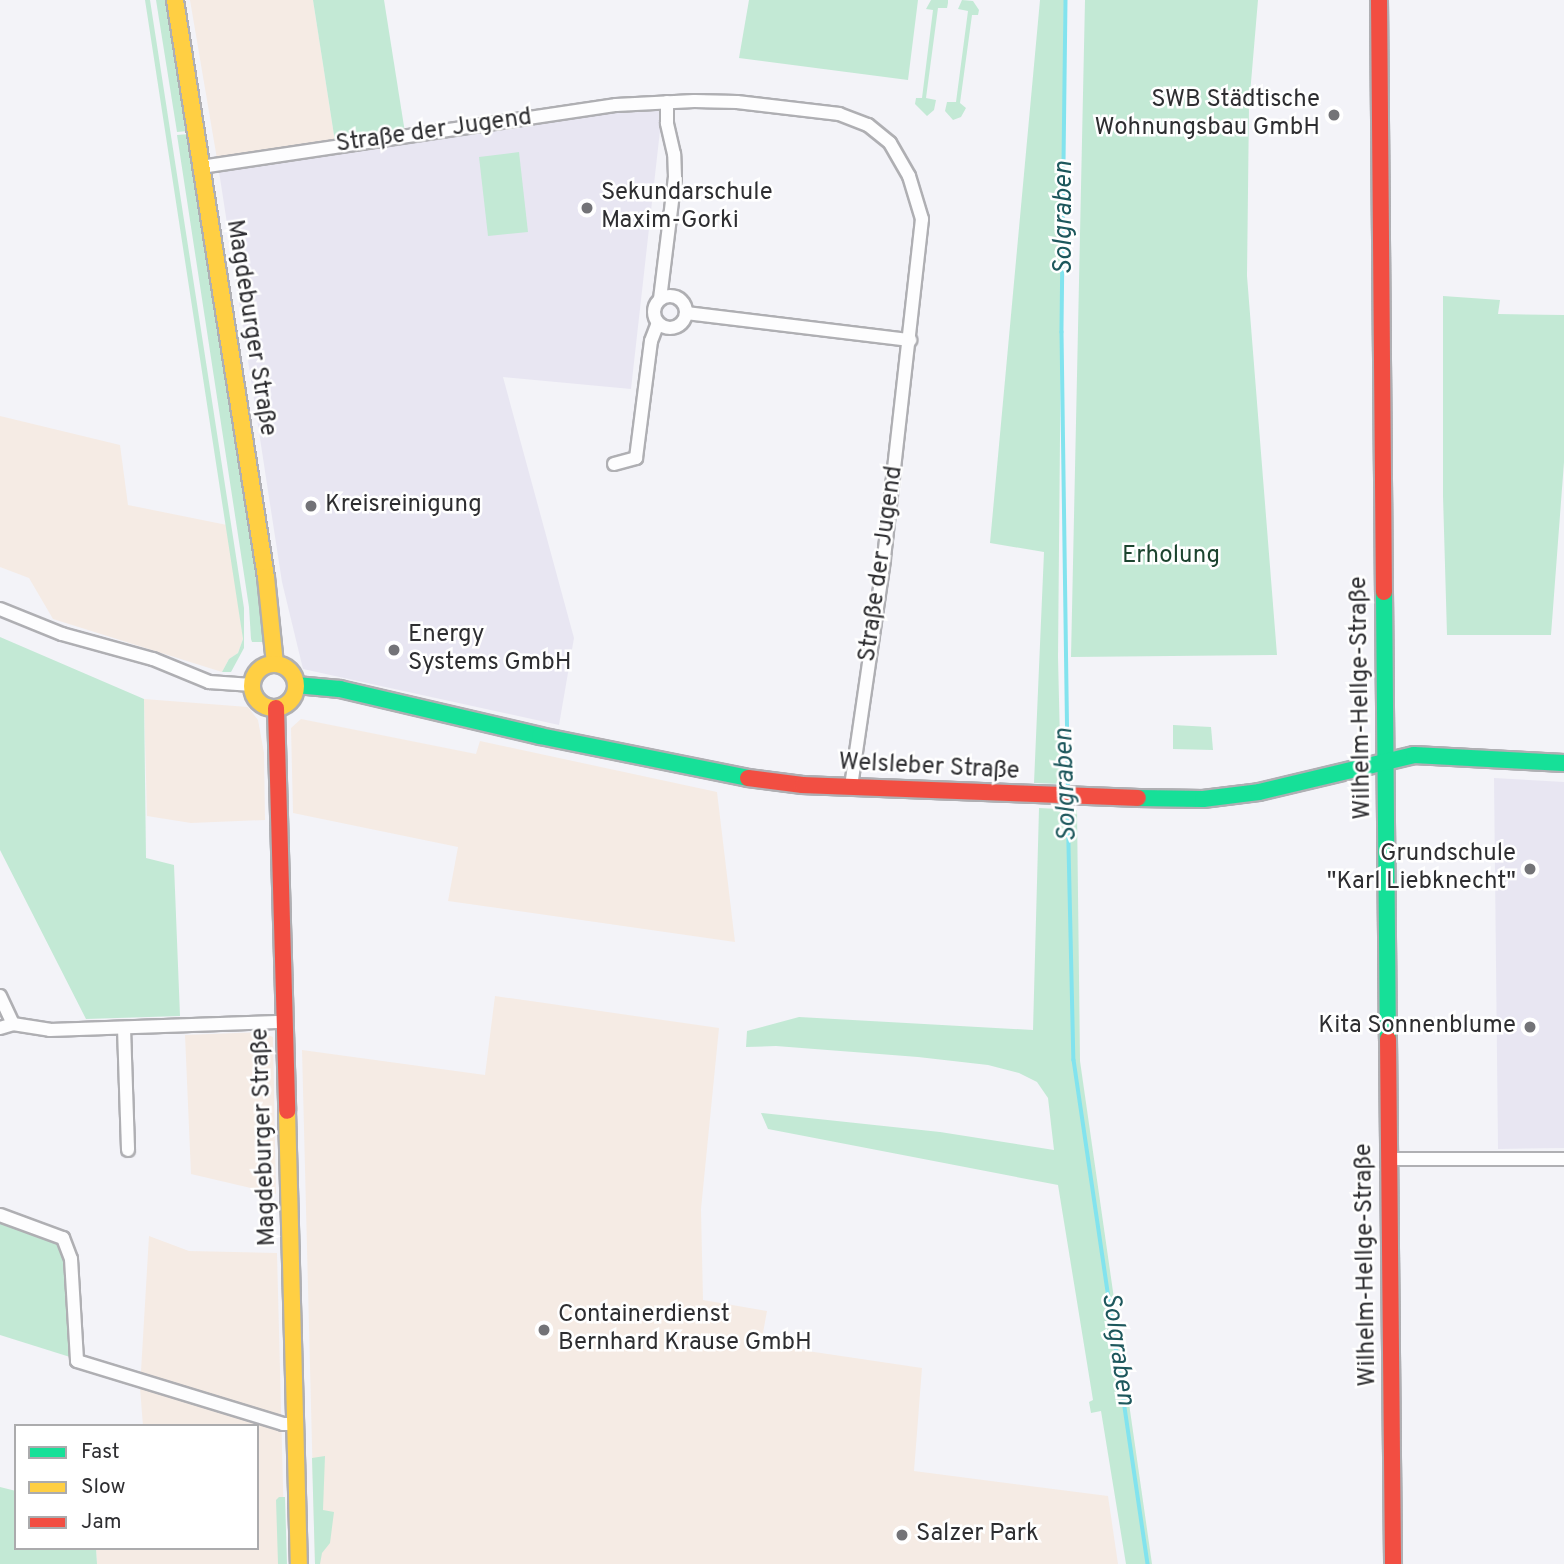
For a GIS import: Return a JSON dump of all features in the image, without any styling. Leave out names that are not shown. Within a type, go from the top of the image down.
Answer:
[{"type":"main road","name":"Magdeburger Straße","points":[[175,0],[266,577],[275,664]]},
{"type":"main road","name":"Wilhelm-Hellge-Straße","points":[[1379,0],[1393,1564]]},
{"type":"main road","points":[[275,664],[289,670],[296,685],[289,702],[275,708],[257,700],[252,685],[258,671],[275,664]]},
{"type":"main road","name":"Welsleber Straße","points":[[296,685],[340,689],[464,720],[750,778],[850,788],[1070,797],[1217,797],[1259,792],[1414,755],[1564,763]]},
{"type":"main road","name":"Magdeburger Straße","points":[[275,708],[299,1564]]},
{"type":"street","name":"Straße der Jugend","points":[[201,167],[616,105],[667,102],[737,102],[839,114],[868,125],[890,143],[914,188],[922,219],[885,548],[850,788]]},
{"type":"street","points":[[667,102],[667,123],[674,154],[675,177],[660,299],[653,313],[658,323],[666,328],[676,327],[686,313]]},
{"type":"street","points":[[660,299],[678,298],[686,313]]},
{"type":"street","points":[[686,313],[910,340]]},
{"type":"street","points":[[614,464],[636,458],[651,341],[658,323]]},
{"type":"street","points":[[0,609],[62,634],[153,659],[209,682],[252,685]]},
{"type":"street","points":[[0,996],[13,1024]]},
{"type":"street","points":[[0,1028],[13,1024],[50,1030],[284,1023]]},
{"type":"street","points":[[124,1028],[128,1150]]},
{"type":"street","points":[[1389,1159],[1564,1159]]},
{"type":"street","points":[[0,1215],[63,1237],[71,1259],[77,1361],[283,1424],[296,1424]]},
{"type":"shaded area","points":[[190,0],[313,0],[336,148],[218,165]]},
{"type":"shaded area","points":[[663,104],[631,389],[503,377],[574,638],[559,725],[303,669],[282,582],[218,165]]},
{"type":"shaded area","points":[[0,416],[120,445],[128,505],[227,525],[243,639],[238,653],[229,659],[222,672],[53,619],[29,578],[0,567]]},
{"type":"shaded area","points":[[144,699],[248,707],[258,720],[264,753],[265,820],[191,823],[147,816]]},
{"type":"shaded area","points":[[301,719],[476,754],[480,741],[717,792],[735,942],[448,901],[458,847],[293,813],[291,728]]},
{"type":"shaded area","points":[[1494,778],[1564,782],[1564,1148],[1498,1149]]},
{"type":"shaded area","points":[[495,996],[719,1028],[701,1209],[703,1300],[767,1311],[761,1344],[922,1368],[914,1471],[1108,1496],[1118,1564],[315,1564],[302,1050],[485,1075]]},
{"type":"shaded area","points":[[261,1032],[273,1037],[276,1194],[191,1174],[185,1035]]},
{"type":"shaded area","points":[[149,1236],[189,1251],[277,1253],[285,1564],[97,1564],[96,1550],[259,1550],[259,1424],[143,1424],[140,1388]]},
{"type":"green space","points":[[145,0],[150,0],[244,608],[244,648],[231,672],[222,672],[229,659],[238,653],[243,639]]},
{"type":"green space","points":[[156,0],[169,0],[188,131],[177,132]]},
{"type":"green space","points":[[313,0],[384,0],[406,139],[336,148]]},
{"type":"green space","points":[[749,0],[918,0],[908,80],[739,58]]},
{"type":"green space","points":[[931,0],[948,0],[948,3],[947,8],[938,8],[926,98],[936,100],[934,110],[927,116],[915,104],[916,98],[922,98],[933,10],[926,9]]},
{"type":"green space","points":[[962,0],[973,1],[979,10],[978,15],[972,15],[960,103],[966,108],[961,117],[953,120],[945,111],[947,102],[956,102],[968,11],[958,9]]},
{"type":"green space","points":[[1040,0],[1064,0],[1058,657],[1061,784],[1034,783],[1044,552],[990,543]]},
{"type":"green space","name":"Erholung","points":[[1085,0],[1258,0],[1249,106],[1247,276],[1277,655],[1071,657]]},
{"type":"green space","points":[[189,134],[259,583],[264,642],[252,642],[251,639],[249,607],[177,135]]},
{"type":"green space","points":[[519,152],[528,232],[488,236],[479,157]]},
{"type":"green space","points":[[1443,296],[1500,300],[1498,314],[1564,315],[1564,462],[1551,635],[1447,635],[1443,496]]},
{"type":"green space","points":[[0,637],[144,699],[146,858],[174,865],[180,1016],[86,1019],[0,850]]},
{"type":"green space","points":[[1173,725],[1211,727],[1213,750],[1173,749]]},
{"type":"green space","points":[[1039,808],[1077,810],[1080,1061],[1152,1564],[1126,1564],[1101,1411],[1091,1413],[1089,1402],[1093,1400],[1058,1185],[768,1129],[761,1113],[940,1132],[1054,1150],[1048,1098],[1037,1082],[1019,1073],[988,1065],[776,1046],[746,1047],[747,1031],[799,1017],[1033,1030]]},
{"type":"green space","points":[[0,1221],[61,1242],[66,1258],[70,1357],[0,1335]]},
{"type":"green space","points":[[325,1456],[323,1510],[334,1512],[330,1543],[322,1553],[320,1564],[315,1564],[312,1458]]},
{"type":"green space","points":[[0,1487],[14,1490],[14,1550],[96,1550],[97,1564],[0,1564]]},
{"type":"green space","points":[[285,1497],[287,1564],[278,1564],[276,1500]]},
{"type":"waterway","name":"Solgraben","points":[[1066,0],[1062,332],[1068,790]]},
{"type":"waterway","name":"Solgraben","points":[[1068,802],[1074,1060],[1148,1564]]},
{"type":"traffic: fast","points":[[1384,592],[1388,1039]]},
{"type":"traffic: fast","points":[[296,685],[340,689],[540,736],[748,778]]},
{"type":"traffic: fast","points":[[1138,798],[1203,799],[1259,792],[1414,755],[1564,763]]},
{"type":"traffic: slow","points":[[175,0],[266,577],[275,664]]},
{"type":"traffic: slow","points":[[274,664],[289,671],[296,686],[289,701],[274,708],[259,701],[252,686],[259,671],[274,664]]},
{"type":"traffic: slow","points":[[287,1111],[299,1564]]},
{"type":"traffic: jam","points":[[1379,0],[1384,592]]},
{"type":"traffic: jam","points":[[276,708],[287,1111]]},
{"type":"traffic: jam","points":[[748,778],[803,785],[1138,798]]},
{"type":"traffic: jam","points":[[1388,1039],[1393,1564]]},
{"type":"place","name":"SWB Städtische Wohnungsbau GmbH","points":[[1334,115]]},
{"type":"place","name":"Sekundarschule Maxim-Gorki","points":[[587,208]]},
{"type":"place","name":"Kreisreinigung","points":[[311,506]]},
{"type":"place","name":"Energy Systems GmbH","points":[[394,650]]},
{"type":"place","name":"Grundschule \"Karl Liebknecht\"","points":[[1530,869]]},
{"type":"place","name":"Kita Sonnenblume","points":[[1530,1027]]},
{"type":"place","name":"Containerdienst Bernhard Krause GmbH","points":[[544,1330]]},
{"type":"place","name":"Salzer Park","points":[[902,1535]]}]
